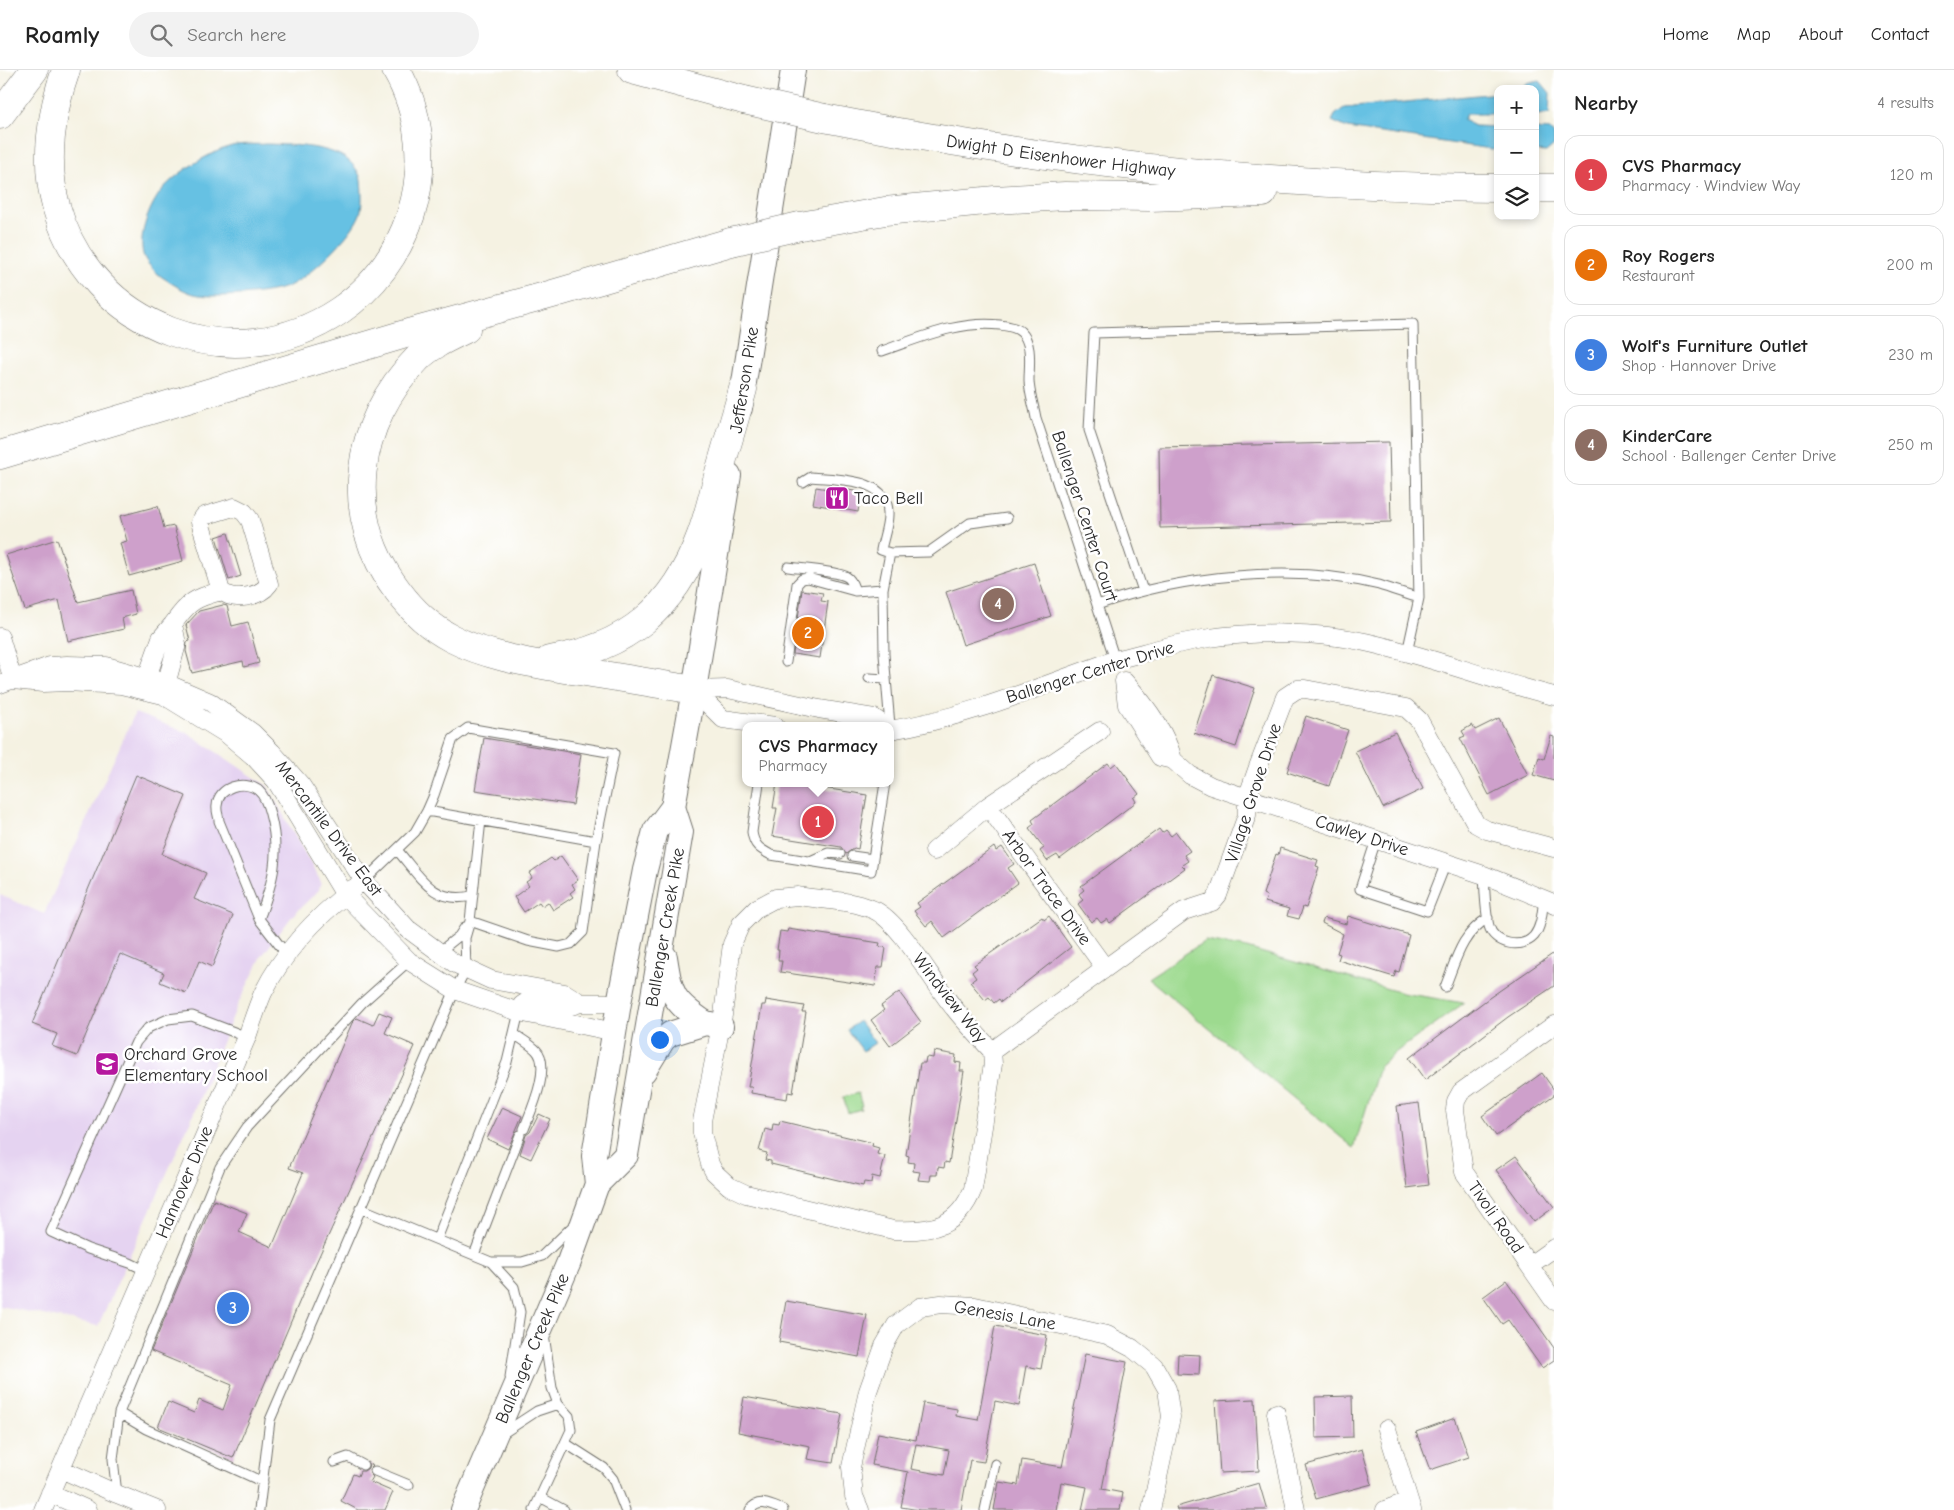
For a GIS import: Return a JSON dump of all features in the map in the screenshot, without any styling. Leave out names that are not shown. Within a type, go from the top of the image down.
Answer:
[{"type":"highway","points":[[0,115],[34,70]]},
{"type":"highway","points":[[66,70],[54,116],[50,144],[50,175],[56,205],[66,234],[80,261],[100,285],[122,305],[148,322],[176,334],[206,341],[237,343],[267,340],[289,335],[325,320],[361,293],[391,258],[405,231],[412,209],[419,172],[419,141],[413,111],[403,82],[396,70]]},
{"type":"highway","name":"Dwight D Eisenhower Highway","points":[[632,70],[744,100],[920,137],[1125,166],[1249,177],[1440,188],[1494,188]]},
{"type":"highway","points":[[0,455],[412,332],[549,296],[731,242],[800,226],[885,211],[995,200],[1065,196],[1150,197],[1440,188]]},
{"type":"highway","points":[[1539,188],[1554,188]]},
{"type":"highway","points":[[549,296],[472,326],[443,340],[419,356],[382,405],[370,434],[363,464],[362,493],[366,523],[375,554],[388,579],[406,603],[426,622],[451,638],[484,652],[530,662],[694,690]]},
{"type":"highway","points":[[530,662],[565,657],[594,650],[619,638],[660,607],[676,586],[690,562],[702,534],[743,389]]},
{"type":"main road","name":"Jefferson Pike","points":[[694,690],[793,70]]},
{"type":"main road","name":"Ballenger Creek Pike","points":[[463,1510],[504,1410],[569,1262],[597,1184],[626,1155],[681,832],[673,807],[694,690]]},
{"type":"main road","name":"Ballenger Creek Pike","points":[[597,1184],[594,1156],[616,1032],[619,1003],[645,870],[654,830],[673,807]]},
{"type":"main road","points":[[663,940],[669,982],[677,1002],[713,1025]]},
{"type":"main road","points":[[640,1076],[663,1040],[670,1034],[713,1025]]},
{"type":"street","points":[[234,507],[244,512],[250,520],[269,584],[264,590],[242,597],[227,596],[221,591],[200,522],[204,516],[234,507]]},
{"type":"street","points":[[146,684],[161,638],[174,624],[183,610],[198,598],[221,591]]},
{"type":"street","points":[[165,689],[177,644],[174,624]]},
{"type":"street","name":"Ballenger Center Drive","points":[[894,729],[919,726],[948,718],[1115,660],[1172,645],[1204,639],[1280,633],[1364,642],[1554,696]]},
{"type":"street","points":[[0,637],[6,682]]},
{"type":"street","name":"Cawley Drive","points":[[1115,660],[1124,681],[1138,696],[1169,745],[1173,760],[1190,775],[1211,786],[1484,875],[1551,900]]},
{"type":"street","name":"Mercantile Drive East","points":[[6,682],[50,666],[106,666],[146,684],[210,702],[253,733],[301,785],[364,881],[408,929],[466,969],[492,980],[565,994],[581,1003]]},
{"type":"street","points":[[694,690],[728,688],[819,709],[874,718],[880,722]]},
{"type":"street","name":"Mercantile Drive East","points":[[165,689],[253,756],[276,781],[345,895],[410,961],[455,990],[519,1012],[616,1032]]},
{"type":"street","name":"Village Grove Drive","points":[[992,1051],[1184,911],[1212,902],[1218,895],[1247,815],[1247,798],[1285,697],[1297,690],[1305,689],[1406,708],[1419,720],[1476,824],[1487,830],[1554,848]]},
{"type":"street","points":[[694,690],[723,719],[747,722]]},
{"type":"street","points":[[934,851],[988,806],[1100,731]]},
{"type":"street","name":"Arbor Trace Drive","points":[[988,806],[1105,968]]},
{"type":"street","name":"Hannover Drive","points":[[43,1510],[247,1037],[263,994],[287,955],[314,922],[364,881]]},
{"type":"street","name":"Windview Way","points":[[798,896],[860,905],[875,910],[886,918],[898,931],[953,1007],[992,1051],[992,1064],[974,1189],[966,1206],[954,1219],[942,1224],[918,1230],[893,1230],[746,1194],[729,1186],[714,1172],[710,1164],[703,1140],[702,1121],[713,1025],[732,944],[738,930],[751,913],[763,904],[776,898],[798,896]]},
{"type":"street","name":"Mercantile Drive East","points":[[519,1012],[522,1005],[528,1001],[568,1007],[581,1003],[619,1003]]},
{"type":"street","name":"Tivoli Road","points":[[1554,1024],[1460,1092],[1455,1110],[1464,1172],[1554,1301]]},
{"type":"street","points":[[1530,1266],[1554,1248]]},
{"type":"street","name":"Genesis Lane","points":[[860,1510],[854,1496],[851,1467],[868,1391],[884,1346],[896,1325],[920,1307],[941,1304],[975,1306],[1107,1335],[1132,1348],[1154,1366],[1167,1389],[1171,1417],[1151,1510]]},
{"type":"street","points":[[1276,1412],[1296,1510]]},
{"type":"street","points":[[1385,1510],[1411,1505],[1387,1429]]},
{"type":"street","points":[[61,1469],[157,1510]]},
{"type":"street","points":[[50,1493],[88,1510]]},
{"type":"lane","name":"Ballenger Center Court","points":[[882,351],[939,331],[968,324],[1011,326],[1022,332],[1027,344],[1030,367],[1029,381],[1036,418],[1115,660]]},
{"type":"lane","points":[[1143,591],[1088,430],[1094,333],[1413,324],[1419,598],[1407,653]]},
{"type":"lane","points":[[803,482],[811,477],[865,483],[877,489],[886,501],[888,515],[881,550],[890,554],[929,552],[970,523],[1008,518]]},
{"type":"lane","points":[[890,554],[883,589],[886,679],[890,722]]},
{"type":"lane","points":[[788,567],[847,577],[852,582],[855,591]]},
{"type":"lane","points":[[1096,606],[1143,591],[1199,579],[1276,575],[1304,575],[1344,579],[1378,585],[1419,598]]},
{"type":"lane","points":[[786,662],[797,584],[802,578],[855,591],[883,589]]},
{"type":"lane","points":[[869,678],[886,679]]},
{"type":"lane","points":[[364,881],[414,832],[427,811],[453,739],[468,728],[614,753],[596,841],[583,932],[571,944],[560,947],[528,941],[470,920]]},
{"type":"lane","points":[[259,919],[276,860],[274,834],[269,809],[262,795],[259,791],[248,786],[239,785],[228,788],[220,795],[217,806],[219,821],[259,919],[287,955]]},
{"type":"lane","points":[[759,787],[752,832],[753,840],[758,848],[771,855],[871,871],[884,787]]},
{"type":"lane","points":[[427,811],[596,841]]},
{"type":"lane","points":[[259,1510],[270,1420],[360,1208],[455,990],[466,969],[465,938],[470,920],[481,820]]},
{"type":"lane","points":[[1376,840],[1360,888],[1376,894],[1428,911],[1446,863]]},
{"type":"lane","points":[[397,850],[432,888],[441,895],[452,898],[472,896]]},
{"type":"lane","points":[[810,861],[828,853],[840,854]]},
{"type":"lane","points":[[852,856],[873,859]]},
{"type":"lane","points":[[1484,875],[1489,927],[1500,940],[1519,943],[1535,935],[1551,900]]},
{"type":"lane","points":[[1445,987],[1465,938],[1478,924],[1488,918]]},
{"type":"lane","points":[[439,952],[459,936],[470,920]]},
{"type":"lane","points":[[117,1494],[114,1459],[119,1413],[220,1167],[254,1119],[362,1003],[410,961]]},
{"type":"lane","points":[[437,1239],[507,1062],[519,1012]]},
{"type":"lane","points":[[145,1270],[88,1249],[50,1232],[136,1042],[148,1028],[168,1020],[192,1016],[247,1037]]},
{"type":"lane","points":[[474,1255],[533,1107],[543,1066],[538,1051],[514,1034]]},
{"type":"lane","points":[[360,1208],[491,1262],[522,1262],[542,1256],[586,1214]]},
{"type":"lane","points":[[491,1262],[514,1287],[520,1312],[504,1410]]},
{"type":"lane","points":[[534,1510],[571,1430],[569,1416],[558,1404],[552,1388],[542,1324]]},
{"type":"lane","points":[[492,1442],[537,1411],[558,1404]]},
{"type":"lane","points":[[119,1413],[146,1429],[262,1482]]},
{"type":"lane","points":[[565,1443],[604,1468],[613,1480],[625,1510]]},
{"type":"lane","points":[[334,1462],[348,1457],[363,1465]]},
{"type":"lane","points":[[985,1510],[995,1464]]},
{"type":"lane","points":[[375,1471],[409,1485]]},
{"type":"lane","points":[[540,1497],[564,1510]]},
{"type":"lane","points":[[750,1510],[754,1504],[763,1503],[783,1510]]},
{"type":"shaded area","name":"Orchard Grove Elementary School","points":[[135,713],[188,733],[267,786],[321,882],[319,890],[293,915],[262,956],[237,1006],[190,1122],[98,1326],[0,1306],[0,895],[44,914]]},
{"type":"green space","points":[[1205,941],[1243,947],[1402,993],[1464,1003],[1396,1052],[1379,1067],[1354,1148],[1148,978]]},
{"type":"green space","points":[[858,1093],[862,1106],[860,1106],[861,1109],[848,1113],[843,1097]]},
{"type":"water","points":[[1540,81],[1550,93],[1549,114],[1539,115],[1539,85],[1526,84]]},
{"type":"water","points":[[1494,93],[1494,114],[1466,114],[1463,120],[1475,126],[1494,127],[1494,149],[1347,128],[1332,121],[1335,115],[1344,108]]},
{"type":"water","points":[[1539,129],[1550,130],[1554,135],[1554,145],[1546,152],[1539,151]]},
{"type":"water","points":[[244,144],[322,149],[340,155],[354,166],[361,180],[362,202],[360,214],[356,223],[340,244],[319,265],[298,281],[281,289],[270,291],[231,296],[199,295],[184,290],[159,275],[151,267],[143,254],[142,238],[146,220],[162,190],[176,176],[194,163],[223,149]]},
{"type":"water","points":[[859,1021],[875,1043],[863,1051],[847,1030]]},
{"type":"building","points":[[1389,442],[1391,522],[1160,528],[1159,447]]},
{"type":"building","name":"Taco Bell","points":[[816,487],[861,492],[858,512],[813,504]]},
{"type":"building","points":[[158,506],[164,528],[174,526],[183,561],[129,576],[120,543],[127,541],[120,516]]},
{"type":"building","points":[[228,533],[241,576],[229,580],[216,537]]},
{"type":"building","points":[[57,539],[78,602],[131,590],[136,614],[122,618],[124,629],[68,641],[59,600],[25,610],[6,555]]},
{"type":"building","points":[[1034,563],[1051,616],[963,645],[946,592]]},
{"type":"building","points":[[802,590],[823,593],[821,601],[828,602],[820,658],[793,654]]},
{"type":"building","points":[[223,605],[227,606],[232,626],[248,622],[259,663],[244,667],[243,661],[192,673],[186,651],[187,642],[190,641],[186,625],[199,611]]},
{"type":"building","points":[[1213,675],[1255,688],[1236,747],[1194,733]]},
{"type":"building","points":[[1306,716],[1348,730],[1329,786],[1287,772]]},
{"type":"building","points":[[1499,718],[1528,775],[1489,795],[1460,738],[1465,736],[1462,731],[1472,725],[1475,730]]},
{"type":"building","points":[[1395,732],[1423,789],[1383,808],[1355,751]]},
{"type":"building","points":[[1551,736],[1554,737],[1554,781],[1533,775],[1539,757],[1544,759]]},
{"type":"building","points":[[484,738],[581,754],[573,805],[475,790]]},
{"type":"building","points":[[1108,763],[1111,767],[1116,763],[1139,794],[1134,798],[1136,802],[1060,859],[1057,855],[1047,861],[1040,851],[1044,848],[1029,828],[1034,824],[1032,820]]},
{"type":"building","name":"Orchard Grove Elementary School","points":[[136,775],[186,796],[162,854],[206,873],[194,899],[233,915],[212,967],[199,961],[186,993],[160,982],[164,973],[120,954],[77,1056],[52,1046],[57,1034],[32,1024]]},
{"type":"building","points":[[776,787],[817,787],[867,795],[858,849],[854,848],[846,854],[841,847],[772,836],[777,808],[773,808]]},
{"type":"building","points":[[1159,829],[1162,833],[1166,830],[1171,836],[1176,832],[1190,851],[1184,855],[1188,861],[1182,865],[1185,868],[1110,923],[1107,919],[1101,923],[1097,918],[1091,922],[1078,904],[1083,900],[1079,894],[1084,890],[1081,886]]},
{"type":"building","points":[[994,847],[996,851],[1002,847],[1014,864],[1008,868],[1018,883],[944,938],[932,921],[926,926],[914,911],[920,907],[917,903]]},
{"type":"building","points":[[1280,848],[1318,860],[1316,866],[1319,867],[1306,908],[1303,907],[1299,919],[1287,916],[1289,909],[1265,902],[1267,896],[1263,894],[1276,854],[1278,855]]},
{"type":"building","points":[[561,856],[578,880],[572,884],[575,889],[570,893],[573,897],[553,910],[548,902],[542,906],[539,902],[524,912],[514,897],[529,886],[526,882],[532,878],[529,873],[551,858],[554,861]]},
{"type":"building","points":[[1049,916],[1071,947],[1001,1002],[999,999],[994,1003],[989,997],[985,1000],[970,982],[976,978],[972,972],[977,968],[974,965],[1042,917],[1044,920]]},
{"type":"building","points":[[1348,916],[1409,935],[1399,972],[1396,971],[1394,977],[1338,960],[1340,954],[1337,953],[1343,934],[1322,923],[1324,918],[1346,924]]},
{"type":"building","points":[[788,929],[880,943],[879,946],[886,948],[883,967],[878,967],[875,986],[780,972],[782,961],[778,961],[779,950],[777,950],[780,931],[787,932]]},
{"type":"building","points":[[1554,953],[1554,986],[1508,1017],[1425,1080],[1409,1058],[1489,998]]},
{"type":"building","points":[[899,992],[921,1022],[890,1046],[871,1020],[884,1010],[881,1006]]},
{"type":"building","points":[[766,1000],[804,1006],[802,1012],[806,1012],[793,1093],[788,1092],[787,1099],[751,1093],[752,1087],[748,1087],[762,1005],[765,1005]]},
{"type":"building","points":[[379,1012],[392,1017],[385,1033],[415,1046],[315,1265],[233,1458],[158,1427],[168,1402],[194,1413],[199,1400],[223,1410],[232,1385],[151,1351],[214,1200],[247,1213],[239,1232],[272,1247],[303,1173],[289,1168],[352,1023],[357,1018],[373,1025]]},
{"type":"building","points":[[934,1051],[956,1055],[955,1062],[961,1063],[960,1071],[964,1071],[949,1163],[945,1162],[944,1168],[938,1167],[937,1175],[931,1175],[930,1181],[918,1180],[920,1172],[913,1171],[914,1163],[908,1162],[909,1156],[906,1155],[920,1063],[925,1063],[926,1057],[933,1058]]},
{"type":"building","points":[[1542,1073],[1554,1090],[1554,1095],[1496,1136],[1482,1116]]},
{"type":"building","points":[[1419,1103],[1429,1185],[1407,1188],[1397,1106]]},
{"type":"building","points":[[502,1107],[522,1116],[508,1149],[487,1139]]},
{"type":"building","points":[[539,1114],[550,1119],[531,1159],[520,1154],[526,1135],[530,1132]]},
{"type":"building","points":[[780,1121],[873,1143],[872,1146],[879,1148],[877,1154],[885,1156],[880,1178],[872,1176],[871,1183],[864,1182],[863,1186],[771,1164],[771,1161],[765,1160],[767,1153],[759,1151],[765,1129],[772,1131],[773,1124],[779,1125]]},
{"type":"building","points":[[1516,1156],[1554,1207],[1534,1222],[1496,1170]]},
{"type":"building","points":[[1506,1280],[1554,1348],[1554,1360],[1542,1368],[1508,1320],[1502,1324],[1483,1297]]},
{"type":"building","points":[[786,1301],[867,1315],[859,1357],[779,1342]]},
{"type":"building","points":[[995,1326],[1047,1335],[1041,1369],[1026,1366],[1019,1406],[995,1401],[984,1462],[970,1460],[961,1510],[920,1510],[901,1507],[908,1472],[872,1465],[878,1433],[916,1440],[923,1403],[957,1409],[956,1416],[978,1420]],"holes":[[[916,1444],[949,1450],[944,1475],[911,1469]]]},
{"type":"building","points":[[1085,1354],[1127,1362],[1102,1489],[1123,1493],[1120,1510],[1082,1510],[1087,1487],[1061,1482],[1056,1510],[994,1510],[999,1482],[1018,1485],[1022,1460],[1062,1467]]},
{"type":"building","points":[[1178,1354],[1200,1355],[1199,1375],[1177,1374]]},
{"type":"building","points":[[1352,1396],[1353,1437],[1316,1438],[1315,1397]]},
{"type":"building","points":[[744,1397],[842,1414],[833,1463],[807,1459],[810,1446],[738,1432]]},
{"type":"building","points":[[1255,1399],[1259,1471],[1220,1473],[1215,1401]]},
{"type":"building","points":[[1455,1418],[1469,1457],[1430,1470],[1416,1432]]},
{"type":"building","points":[[1362,1449],[1372,1484],[1316,1499],[1306,1465]]},
{"type":"building","points":[[369,1463],[373,1465],[369,1469],[373,1477],[370,1482],[393,1492],[385,1510],[358,1510],[341,1501],[353,1474],[358,1476],[360,1471],[368,1468]]},
{"type":"building","points":[[1259,1483],[1267,1510],[1177,1510],[1176,1507]]},
{"type":"place","name":"Taco Bell","points":[[837,498]]},
{"type":"place","name":"KinderCare","points":[[998,604]]},
{"type":"place","name":"Roy Rogers","points":[[808,633]]},
{"type":"place","name":"CVS Pharmacy","points":[[818,822]]},
{"type":"place","name":"Orchard Grove Elementary School","points":[[107,1064]]},
{"type":"place","name":"Wolf's Furniture Outlet","points":[[233,1308]]}]
